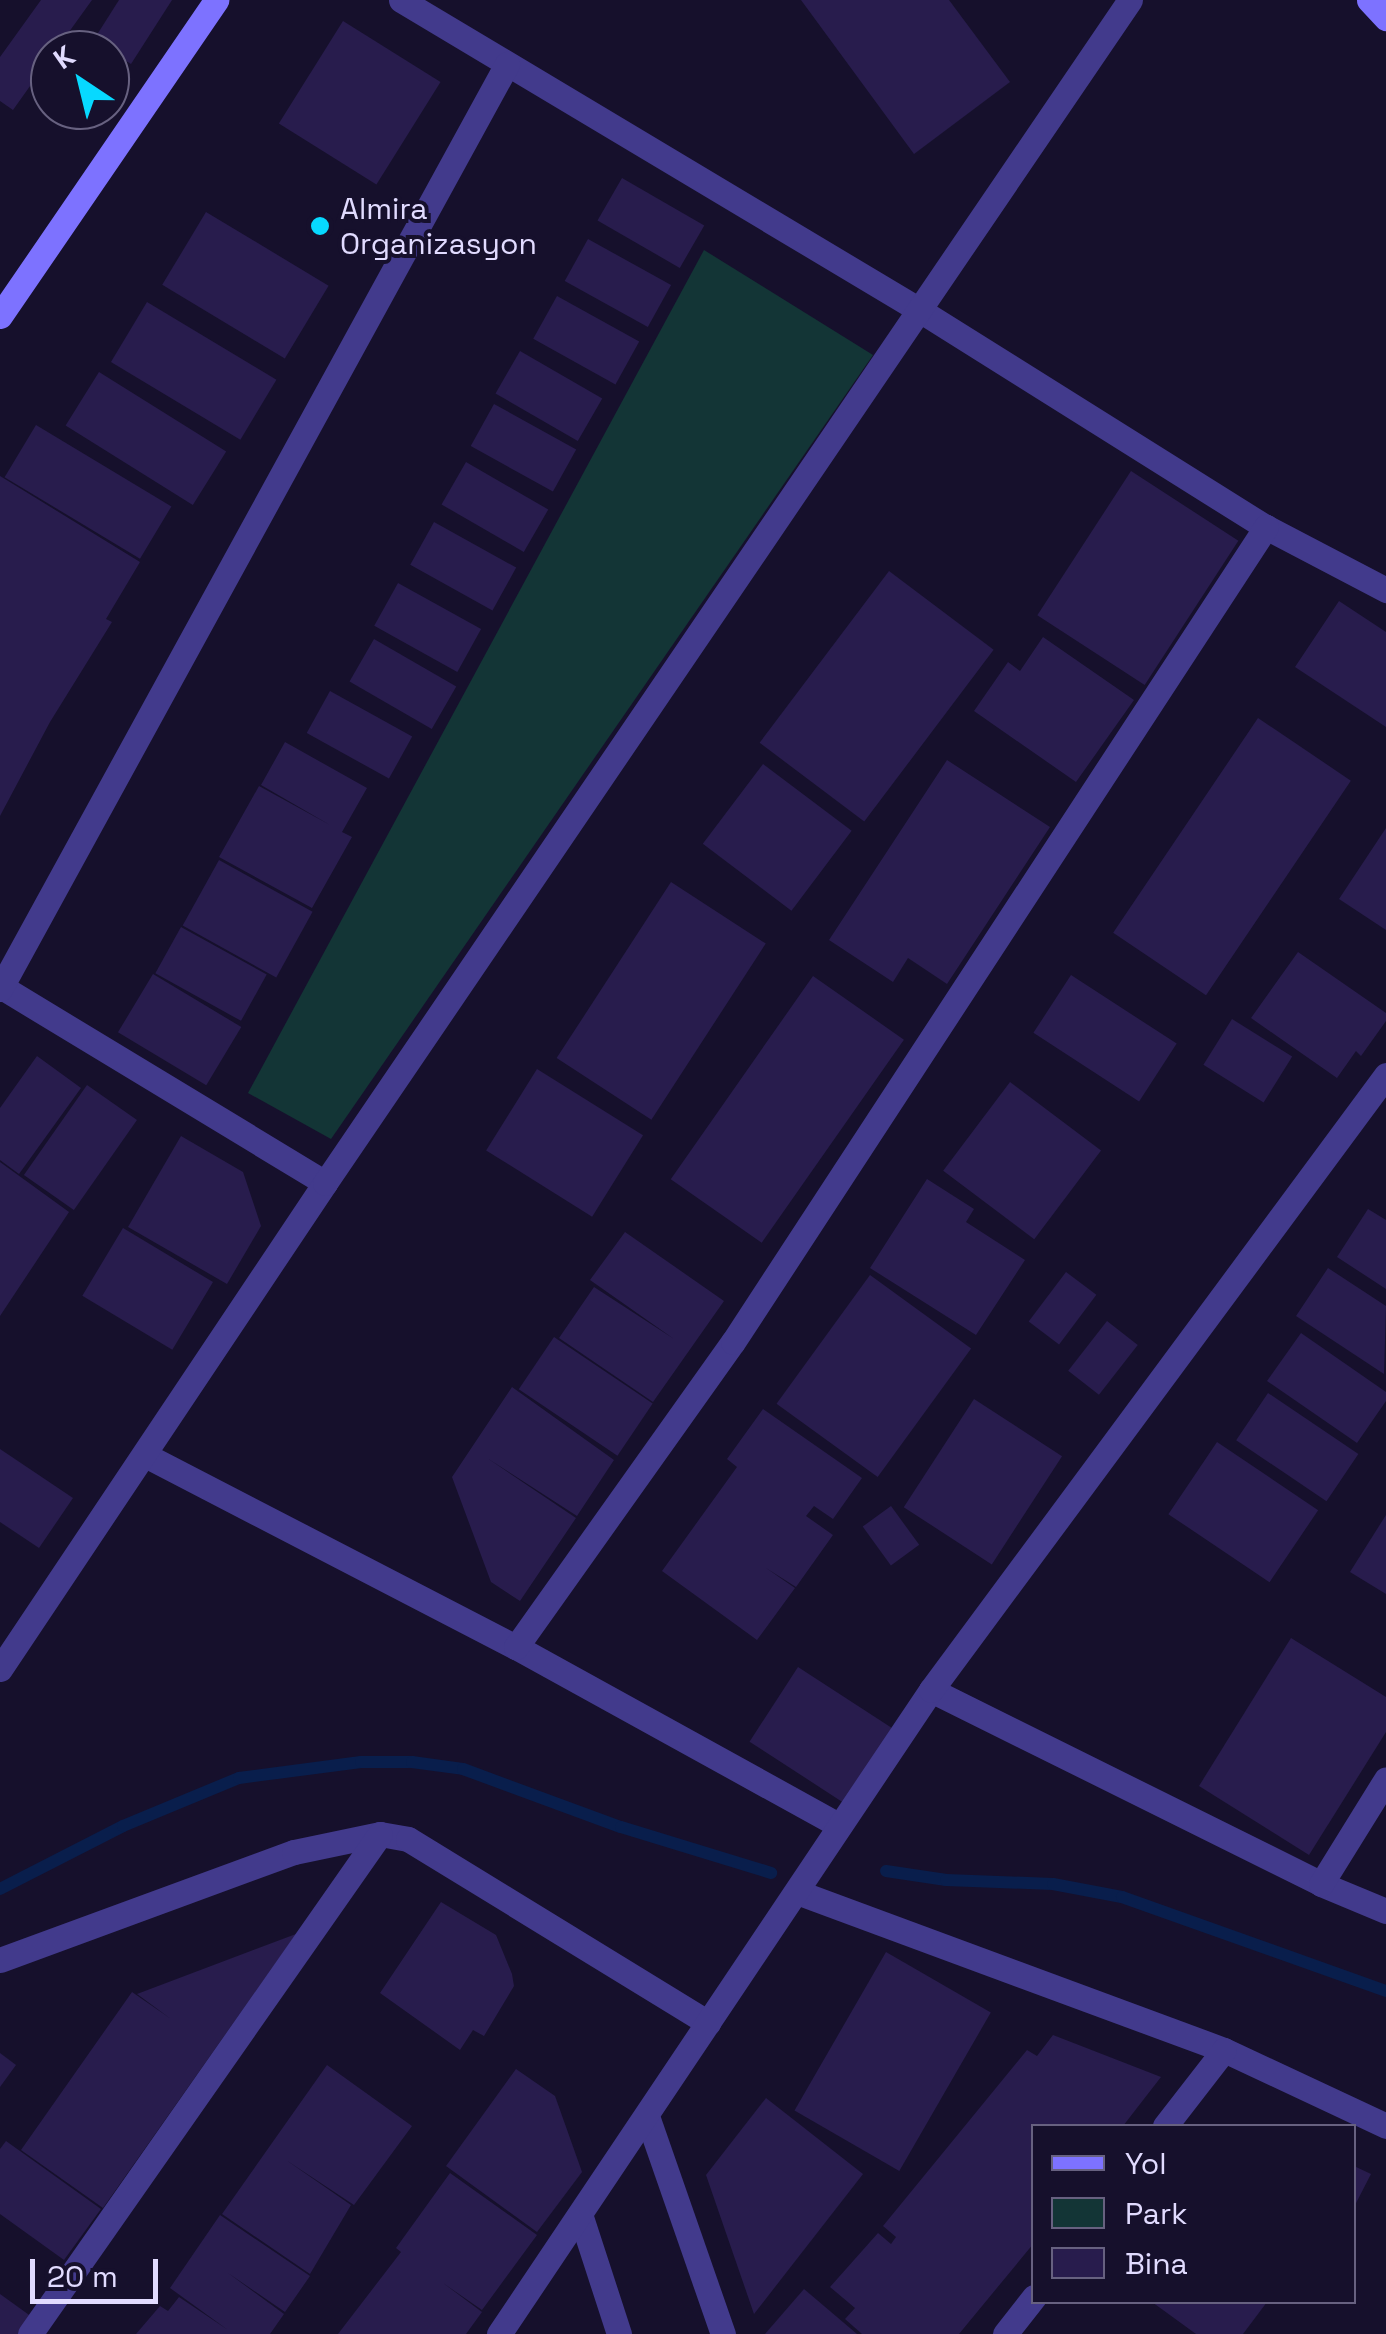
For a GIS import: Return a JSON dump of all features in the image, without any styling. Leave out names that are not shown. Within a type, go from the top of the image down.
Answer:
[{"type":"street","points":[[0,316],[216,0]]},
{"type":"street","points":[[401,0],[921,311],[1266,527],[1386,590]]},
{"type":"street","points":[[0,1669],[325,1182],[1130,0]]},
{"type":"street","points":[[1369,0],[1386,18]]},
{"type":"street","points":[[325,1182],[0,988],[506,64]]},
{"type":"street","points":[[516,1647],[733,1342],[1266,527]]},
{"type":"street","points":[[500,2334],[931,1690],[1386,1075]]},
{"type":"street","points":[[145,1455],[516,1647],[839,1824]]},
{"type":"street","points":[[931,1690],[1321,1884],[1386,1910]]},
{"type":"street","points":[[1321,1884],[1386,1779]]},
{"type":"street","points":[[0,1960],[294,1852],[380,1834],[408,1839],[708,2023]]},
{"type":"street","points":[[30,2334],[380,1834]]},
{"type":"street","points":[[797,1892],[1224,2050],[1386,2126]]},
{"type":"street","points":[[1167,2124],[1224,2050]]},
{"type":"street","points":[[647,2116],[723,2334]]},
{"type":"street","points":[[582,2216],[619,2334]]},
{"type":"street","points":[[1005,2334],[1031,2301]]},
{"type":"green space","points":[[704,250],[873,355],[331,1139],[248,1093]]},
{"type":"building","points":[[41,0],[92,0],[70,30],[30,30],[30,86],[13,110],[0,101],[0,57]]},
{"type":"building","points":[[119,0],[172,0],[131,64],[130,30],[100,30]]},
{"type":"building","points":[[801,0],[949,0],[1010,82],[914,154]]},
{"type":"building","points":[[343,21],[441,82],[376,185],[279,124]]},
{"type":"building","points":[[622,178],[704,226],[680,268],[598,220]]},
{"type":"building","points":[[206,212],[329,286],[285,359],[162,285]]},
{"type":"building","points":[[588,239],[671,285],[648,327],[565,281]]},
{"type":"building","points":[[557,296],[639,342],[615,384],[533,339]]},
{"type":"building","points":[[147,302],[276,380],[240,440],[111,362]]},
{"type":"building","points":[[520,351],[602,398],[578,441],[496,393]]},
{"type":"building","points":[[99,372],[226,451],[193,505],[66,425]]},
{"type":"building","points":[[494,404],[576,450],[553,492],[471,446]]},
{"type":"building","points":[[36,425],[171,506],[140,559],[5,477]]},
{"type":"building","points":[[466,462],[548,509],[524,552],[442,504]]},
{"type":"building","points":[[1131,471],[1238,541],[1145,685],[1037,615]]},
{"type":"building","points":[[0,476],[140,562],[106,619],[112,622],[50,722],[0,816]]},
{"type":"building","points":[[434,522],[516,568],[492,610],[410,565]]},
{"type":"building","points":[[889,571],[994,650],[864,822],[760,743]]},
{"type":"building","points":[[398,583],[481,629],[457,672],[374,626]]},
{"type":"building","points":[[1339,601],[1386,632],[1386,727],[1295,667]]},
{"type":"building","points":[[1043,637],[1134,700],[1076,782],[974,711],[1008,662],[1020,671]]},
{"type":"building","points":[[374,639],[456,686],[432,729],[350,681]]},
{"type":"building","points":[[330,691],[412,737],[389,779],[307,733]]},
{"type":"building","points":[[1258,718],[1351,781],[1206,995],[1113,933]]},
{"type":"building","points":[[285,742],[367,788],[342,832],[352,837],[312,908],[219,857],[259,786],[330,825],[261,785]]},
{"type":"building","points":[[947,760],[1050,827],[947,984],[908,958],[893,982],[829,940]]},
{"type":"building","points":[[763,764],[852,831],[791,911],[703,844]]},
{"type":"building","points":[[1386,828],[1386,930],[1339,899]]},
{"type":"building","points":[[219,860],[313,912],[276,977],[183,926]]},
{"type":"building","points":[[671,882],[766,944],[651,1120],[557,1058]]},
{"type":"building","points":[[181,927],[267,975],[241,1021],[155,973]]},
{"type":"building","points":[[1298,952],[1386,1013],[1386,1021],[1361,1056],[1356,1051],[1337,1078],[1251,1018]]},
{"type":"building","points":[[153,974],[241,1027],[206,1085],[118,1032]]},
{"type":"building","points":[[1071,975],[1177,1044],[1139,1101],[1033,1033]]},
{"type":"building","points":[[813,976],[904,1040],[762,1243],[671,1179]]},
{"type":"building","points":[[1232,1019],[1292,1057],[1264,1102],[1203,1065]]},
{"type":"building","points":[[37,1056],[81,1088],[19,1174],[0,1160],[0,1108]]},
{"type":"building","points":[[537,1069],[643,1135],[592,1217],[486,1150]]},
{"type":"building","points":[[1010,1082],[1101,1151],[1034,1239],[943,1171]]},
{"type":"building","points":[[87,1085],[137,1120],[74,1210],[24,1175]]},
{"type":"building","points":[[181,1136],[243,1172],[261,1226],[227,1284],[128,1227]]},
{"type":"building","points":[[0,1162],[69,1212],[0,1316]]},
{"type":"building","points":[[927,1179],[974,1209],[966,1222],[1025,1260],[976,1335],[870,1268]]},
{"type":"building","points":[[1368,1209],[1386,1220],[1386,1289],[1337,1257]]},
{"type":"building","points":[[123,1228],[213,1282],[172,1350],[82,1296]]},
{"type":"building","points":[[625,1232],[724,1301],[653,1402],[559,1338],[594,1287],[674,1339],[590,1280]]},
{"type":"building","points":[[1328,1268],[1386,1306],[1384,1374],[1296,1316]]},
{"type":"building","points":[[1066,1272],[1096,1295],[1059,1344],[1029,1322]]},
{"type":"building","points":[[870,1275],[971,1348],[878,1477],[777,1404]]},
{"type":"building","points":[[1107,1321],[1138,1345],[1099,1395],[1068,1371]]},
{"type":"building","points":[[1301,1333],[1386,1392],[1386,1401],[1357,1443],[1267,1381]]},
{"type":"building","points":[[554,1337],[653,1404],[617,1456],[519,1389]]},
{"type":"building","points":[[512,1387],[614,1460],[577,1516],[487,1458],[576,1518],[520,1601],[491,1582],[452,1477]]},
{"type":"building","points":[[1268,1393],[1358,1454],[1326,1501],[1236,1440]]},
{"type":"building","points":[[974,1399],[1062,1456],[992,1564],[904,1507]]},
{"type":"building","points":[[763,1409],[862,1478],[833,1519],[814,1506],[806,1516],[833,1535],[796,1587],[766,1568],[795,1588],[757,1640],[662,1571],[737,1467],[727,1459]]},
{"type":"building","points":[[1217,1442],[1318,1510],[1269,1582],[1168,1514]]},
{"type":"building","points":[[0,1449],[73,1498],[39,1548],[0,1522]]},
{"type":"building","points":[[891,1506],[919,1545],[891,1565],[863,1527]]},
{"type":"building","points":[[1386,1515],[1386,1594],[1350,1572]]},
{"type":"building","points":[[1291,1638],[1386,1697],[1386,1732],[1309,1855],[1199,1786]]},
{"type":"building","points":[[798,1667],[892,1728],[843,1803],[750,1742]]},
{"type":"building","points":[[441,1902],[496,1935],[514,1986],[484,2036],[473,2030],[460,2050],[380,1993]]},
{"type":"building","points":[[296,1934],[103,2208],[21,2150],[132,1992],[171,2019],[137,1994]]},
{"type":"building","points":[[886,1952],[991,2012],[899,2171],[794,2110]]},
{"type":"building","points":[[1053,2035],[1161,2077],[1125,2124],[1031,2124],[1031,2247],[959,2334],[862,2334],[845,2319],[855,2308],[830,2287],[878,2233],[891,2244],[896,2237],[883,2226],[1027,2050],[1037,2056]]},
{"type":"building","points":[[0,2053],[16,2065],[0,2087]]},
{"type":"building","points":[[327,2065],[412,2126],[354,2205],[286,2160],[351,2205],[310,2274],[222,2214]]},
{"type":"building","points":[[516,2069],[555,2096],[582,2172],[537,2232],[446,2166]]},
{"type":"building","points":[[766,2098],[863,2174],[754,2314],[706,2175]]},
{"type":"building","points":[[6,2141],[101,2209],[64,2260],[0,2214],[0,2149]]},
{"type":"building","points":[[1356,2167],[1371,2174],[1356,2203]]},
{"type":"building","points":[[450,2173],[537,2235],[482,2310],[443,2283],[482,2312],[466,2334],[338,2334],[401,2252],[396,2248]]},
{"type":"building","points":[[220,2215],[310,2276],[285,2312],[228,2273],[284,2314],[270,2334],[136,2334],[160,2306],[168,2311],[179,2297],[228,2330],[170,2288]]},
{"type":"building","points":[[804,2289],[857,2334],[765,2334]]},
{"type":"building","points":[[0,2294],[32,2317],[20,2334],[0,2334]]},
{"type":"building","points":[[1155,2304],[1266,2304],[1243,2334],[1196,2334]]},
{"type":"waterway","points":[[0,1889],[123,1826],[239,1778],[361,1762],[412,1762],[463,1769],[621,1827],[771,1873]]},
{"type":"waterway","points":[[886,1871],[946,1880],[1053,1884],[1122,1897],[1386,1991]]},
{"type":"place","name":"Almira Organizasyon","points":[[320,226]]}]
